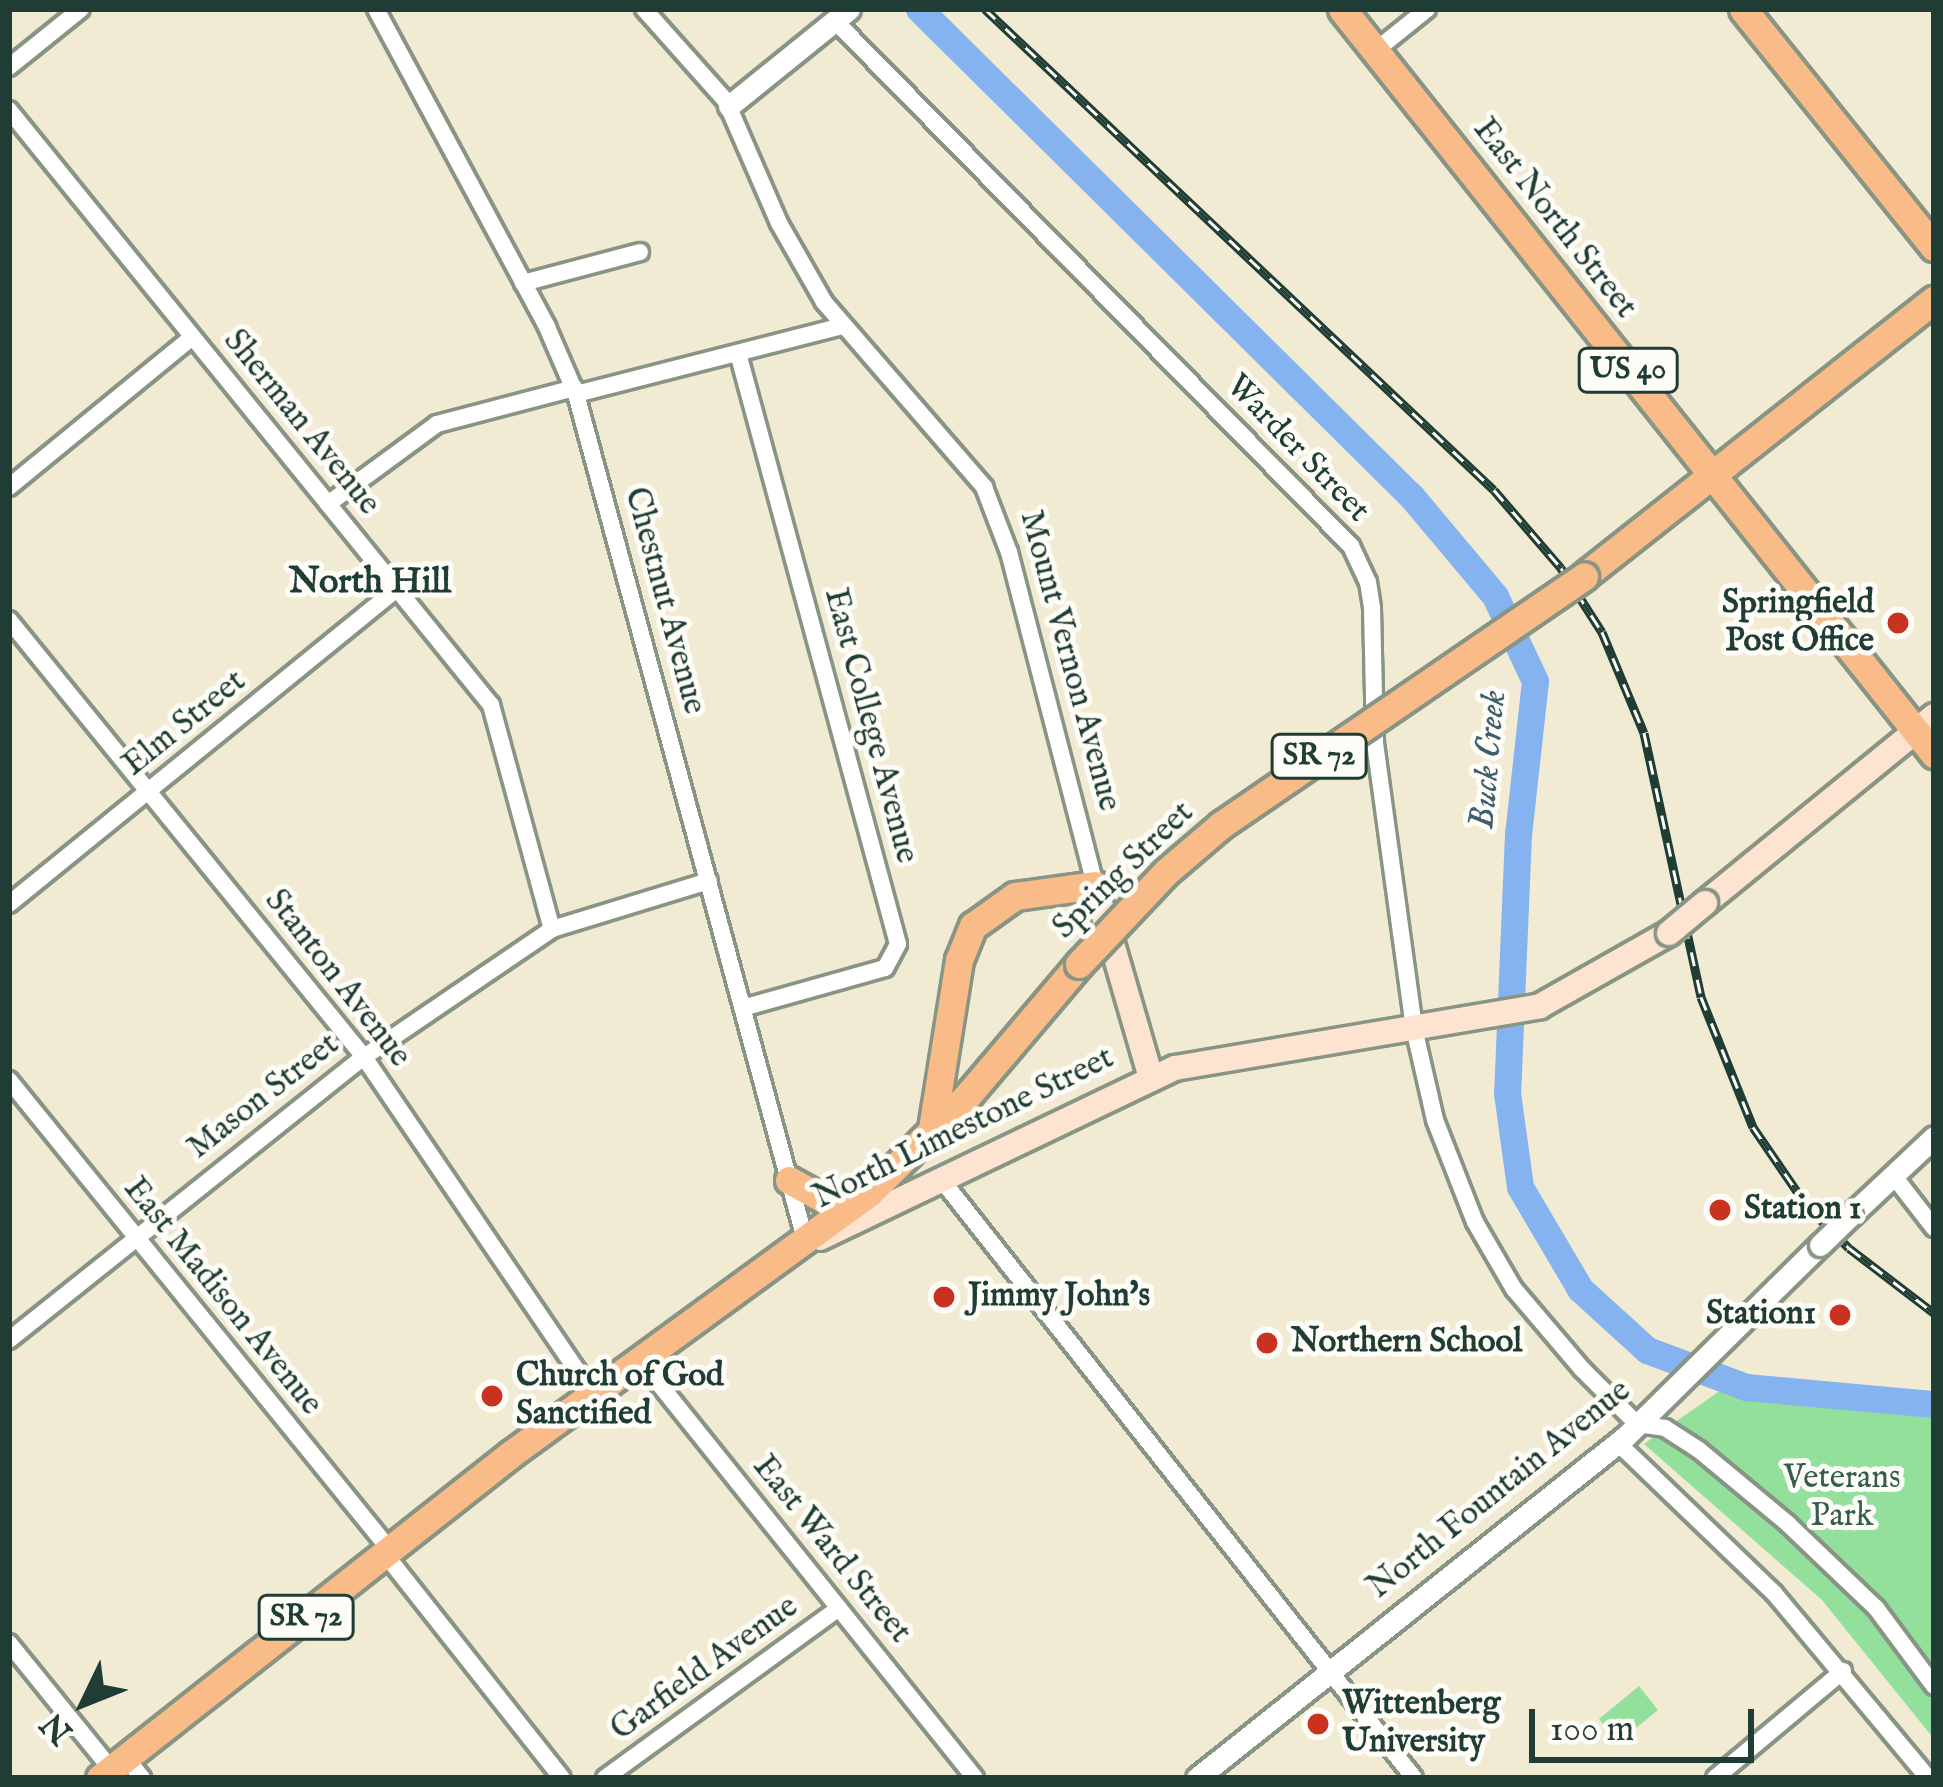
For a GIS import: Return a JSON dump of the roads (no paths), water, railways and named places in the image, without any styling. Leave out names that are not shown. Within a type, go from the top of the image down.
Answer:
[{"type":"main road","name":"East North Street","points":[[1342,9],[1713,476],[1925,723],[1934,754]]},
{"type":"main road","points":[[1743,9],[1934,247]]},
{"type":"main road","name":"SR 72","points":[[1713,476],[1934,300]]},
{"type":"main road","name":"Spring Street","points":[[806,1244],[931,1135],[1079,964],[1166,872],[1221,825],[1583,576],[1713,476]]},
{"type":"main road","name":"North Limestone Street","points":[[120,1771],[387,1552],[593,1394],[806,1244],[1151,1078],[1239,1054],[1540,1006],[1572,992],[1669,933],[1925,723]]},
{"type":"main road","points":[[931,1135],[959,960],[973,926],[1015,896],[1095,885]]},
{"type":"main road","name":"Mount Vernon Avenue","points":[[1095,885],[1151,1078]]},
{"type":"main road","points":[[789,1180],[827,1201],[846,1202],[869,1192]]},
{"type":"street","points":[[9,67],[81,9]]},
{"type":"street","name":"Chestnut Avenue","points":[[376,9],[575,391],[806,1244]]},
{"type":"street","name":"Mount Vernon Avenue","points":[[644,9],[729,106],[801,268],[842,326],[971,467],[996,514],[1095,885]]},
{"type":"street","points":[[1375,51],[1427,9]]},
{"type":"street","points":[[729,106],[844,13]]},
{"type":"street","name":"Warder Street","points":[[844,13],[1351,546],[1368,582],[1372,608],[1375,743],[1414,1028],[1436,1120],[1491,1252],[1537,1319],[1637,1424]]},
{"type":"street","name":"Sherman Avenue","points":[[9,110],[491,704],[552,929]]},
{"type":"street","points":[[523,284],[640,252]]},
{"type":"street","points":[[328,504],[437,424],[842,326]]},
{"type":"street","points":[[9,487],[192,337]]},
{"type":"street","name":"East College Avenue","points":[[738,352],[898,944],[885,968],[743,1008]]},
{"type":"street","name":"Elm Street","points":[[9,904],[397,589]]},
{"type":"street","name":"Stanton Avenue","points":[[9,620],[364,1057],[593,1394]]},
{"type":"street","name":"Mason Street","points":[[9,1340],[364,1057],[552,929],[709,881]]},
{"type":"street","name":"East Madison Avenue","points":[[9,1080],[562,1778]]},
{"type":"street","name":"North Fountain Avenue","points":[[1197,1778],[1618,1443],[1736,1324],[1934,1138]]},
{"type":"street","points":[[1893,1175],[1934,1228]]},
{"type":"street","points":[[941,1179],[1414,1778]]},
{"type":"street","name":"East Ward Street","points":[[640,1360],[975,1778]]},
{"type":"street","points":[[1637,1424],[1665,1427],[1788,1524],[1876,1608],[1934,1686]]},
{"type":"street","points":[[1618,1443],[1817,1641],[1928,1778]]},
{"type":"street","name":"Garfield Avenue","points":[[605,1778],[838,1608]]},
{"type":"street","points":[[9,1643],[120,1771]]},
{"type":"street","points":[[1715,1778],[1843,1671]]},
{"type":"waterway","name":"Buck Creek","points":[[919,9],[1412,497],[1495,596],[1535,681],[1518,834],[1507,1093],[1520,1187],[1580,1289],[1647,1350],[1746,1387],[1934,1404]]},
{"type":"railway","points":[[985,9],[1494,490],[1561,568],[1602,632],[1644,733],[1701,997],[1753,1127],[1807,1206],[1849,1248],[1934,1313]]},
{"type":"place","name":"Springfield Post Office","points":[[1898,623]]},
{"type":"place","name":"Station 1","points":[[1720,1210]]},
{"type":"place","name":"Jimmy John's","points":[[944,1297]]},
{"type":"place","name":"Station1","points":[[1840,1315]]},
{"type":"place","name":"Northern School","points":[[1267,1343]]},
{"type":"place","name":"Church of God Sanctified","points":[[492,1396]]},
{"type":"place","name":"Wittenberg University","points":[[1318,1724]]},
{"type":"district","name":"North Hill","points":[[370,583]]},
{"type":"park label","name":"Veterans Park","points":[[1842,1498]]}]
